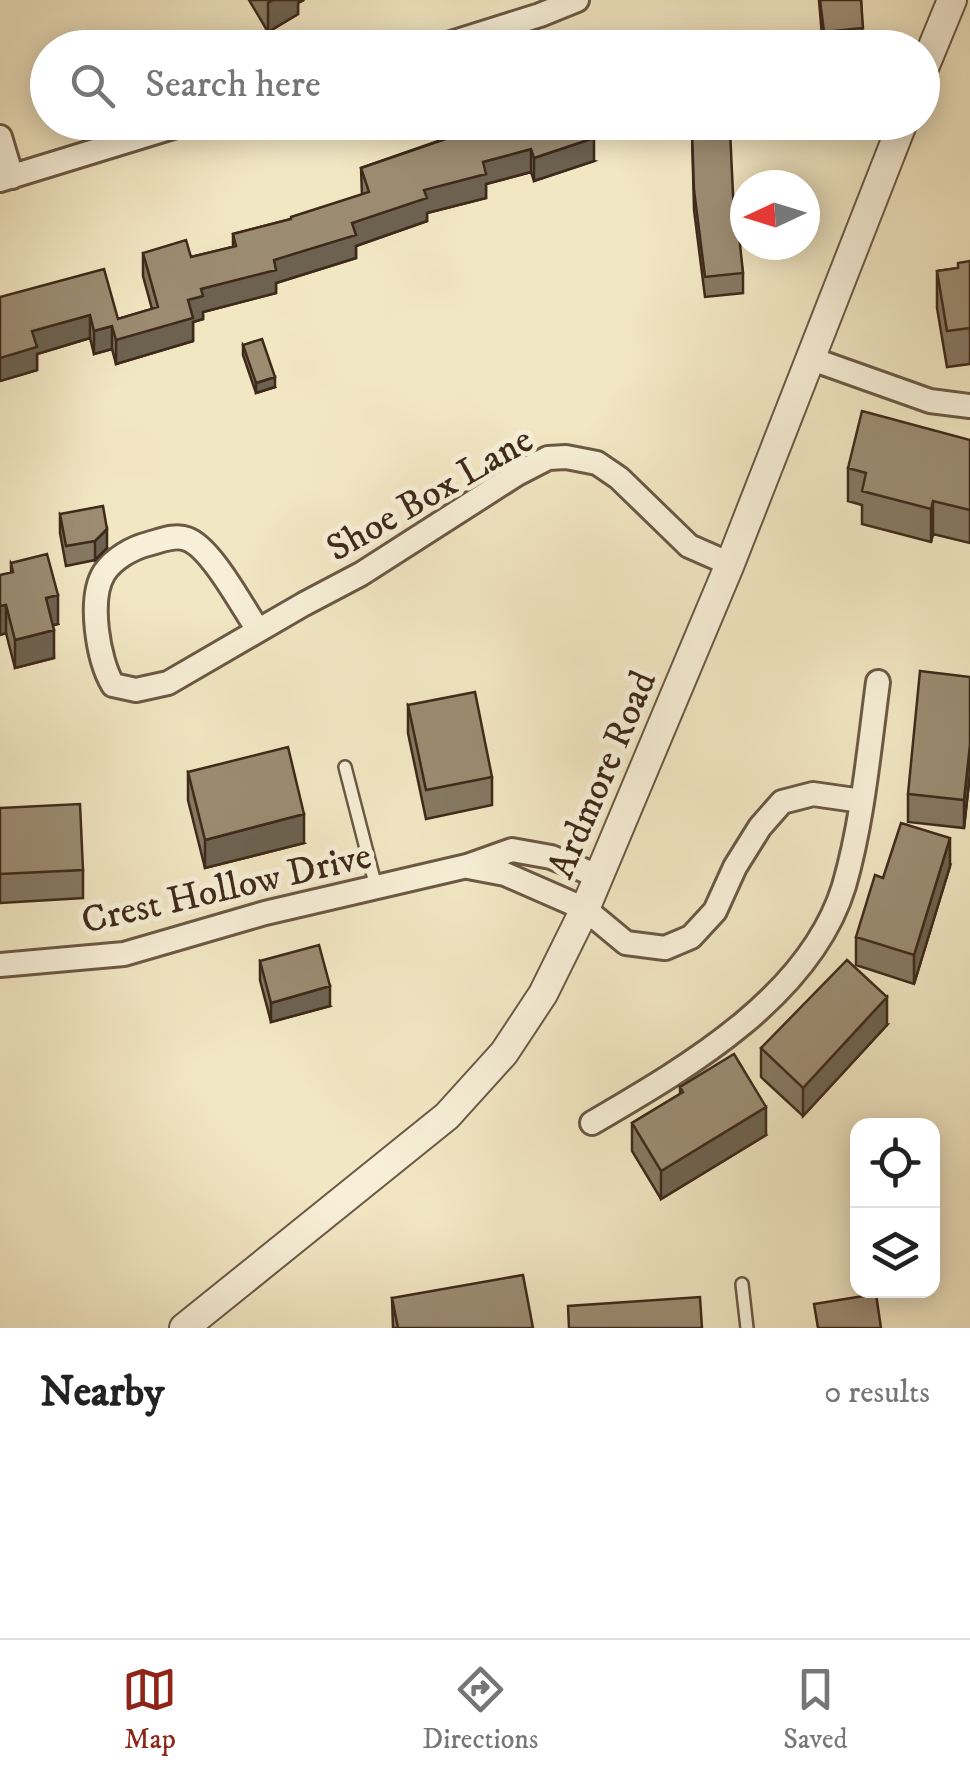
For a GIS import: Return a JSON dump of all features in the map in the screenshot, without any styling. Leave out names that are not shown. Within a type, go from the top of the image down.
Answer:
[{"type":"street","points":[[494,30],[576,0]]},
{"type":"street","points":[[940,30],[952,0]]},
{"type":"street","points":[[0,137],[6,178],[130,140]]},
{"type":"street","name":"Ardmore Road","points":[[184,1328],[447,1116],[504,1052],[543,994],[585,909],[730,564],[896,140]]},
{"type":"street","points":[[809,358],[930,400],[970,406]]},
{"type":"street","name":"Shoe Box Lane","points":[[258,630],[209,558],[188,539],[172,538],[142,545],[116,560],[102,576],[96,640],[102,667],[113,686],[136,690],[168,683],[361,574],[548,458],[566,457],[596,464],[632,490],[689,546],[730,564]]},
{"type":"street","points":[[592,1123],[669,1078],[729,1035],[784,983],[816,944],[843,888],[862,801],[878,682]]},
{"type":"street","name":"Crest Hollow Drive","points":[[467,866],[505,874],[585,909],[626,943],[666,948],[691,937],[715,912],[734,867],[782,802],[813,794],[862,801]]},
{"type":"street","name":"Crest Hollow Drive","points":[[0,965],[124,954],[265,913],[467,866],[512,850],[551,857],[598,876]]},
{"type":"lane","points":[[345,767],[376,887]]},
{"type":"lane","points":[[742,1284],[746,1328]]},
{"type":"building","points":[[820,0],[861,0],[863,28],[824,30]]},
{"type":"building","points":[[443,140],[588,140],[534,158],[531,149],[483,162],[486,174],[424,190],[427,198],[352,223],[356,235],[274,260],[276,270],[201,289],[203,296],[188,300],[193,318],[116,340],[112,326],[94,331],[90,315],[32,331],[37,347],[0,358],[0,297],[104,269],[118,319],[158,307],[143,253],[186,240],[191,257],[236,246],[233,234],[369,192],[361,168]]},
{"type":"building","points":[[692,140],[730,140],[730,260],[742,260],[743,273],[705,277]]},
{"type":"building","points":[[970,261],[970,328],[947,331],[937,271],[958,268],[958,263]]},
{"type":"building","points":[[262,339],[275,377],[256,383],[243,345]]},
{"type":"building","points":[[862,411],[970,440],[970,510],[933,501],[931,509],[862,491],[866,473],[848,468]]},
{"type":"building","points":[[103,506],[107,529],[95,541],[66,546],[60,514]]},
{"type":"building","points":[[47,554],[58,595],[46,598],[54,630],[15,640],[6,605],[0,606],[0,575],[13,572],[11,563]]},
{"type":"building","points":[[920,671],[970,677],[970,745],[964,800],[908,794]]},
{"type":"building","points":[[475,692],[492,777],[426,790],[408,705]]},
{"type":"building","points":[[288,747],[304,814],[205,840],[188,772]]},
{"type":"building","points":[[80,804],[83,870],[0,874],[0,808]]},
{"type":"building","points":[[901,823],[950,838],[914,955],[856,937],[875,875],[883,878]]},
{"type":"building","points":[[319,945],[330,986],[271,1003],[260,961]]},
{"type":"building","points":[[847,960],[887,997],[803,1088],[761,1048]]},
{"type":"building","points":[[734,1054],[766,1107],[661,1171],[632,1123]]},
{"type":"building","points":[[523,1275],[533,1328],[398,1328],[392,1298]]},
{"type":"building","points":[[700,1297],[702,1328],[569,1328],[568,1306]]},
{"type":"building","points":[[877,1298],[881,1328],[818,1328],[814,1304]]}]
